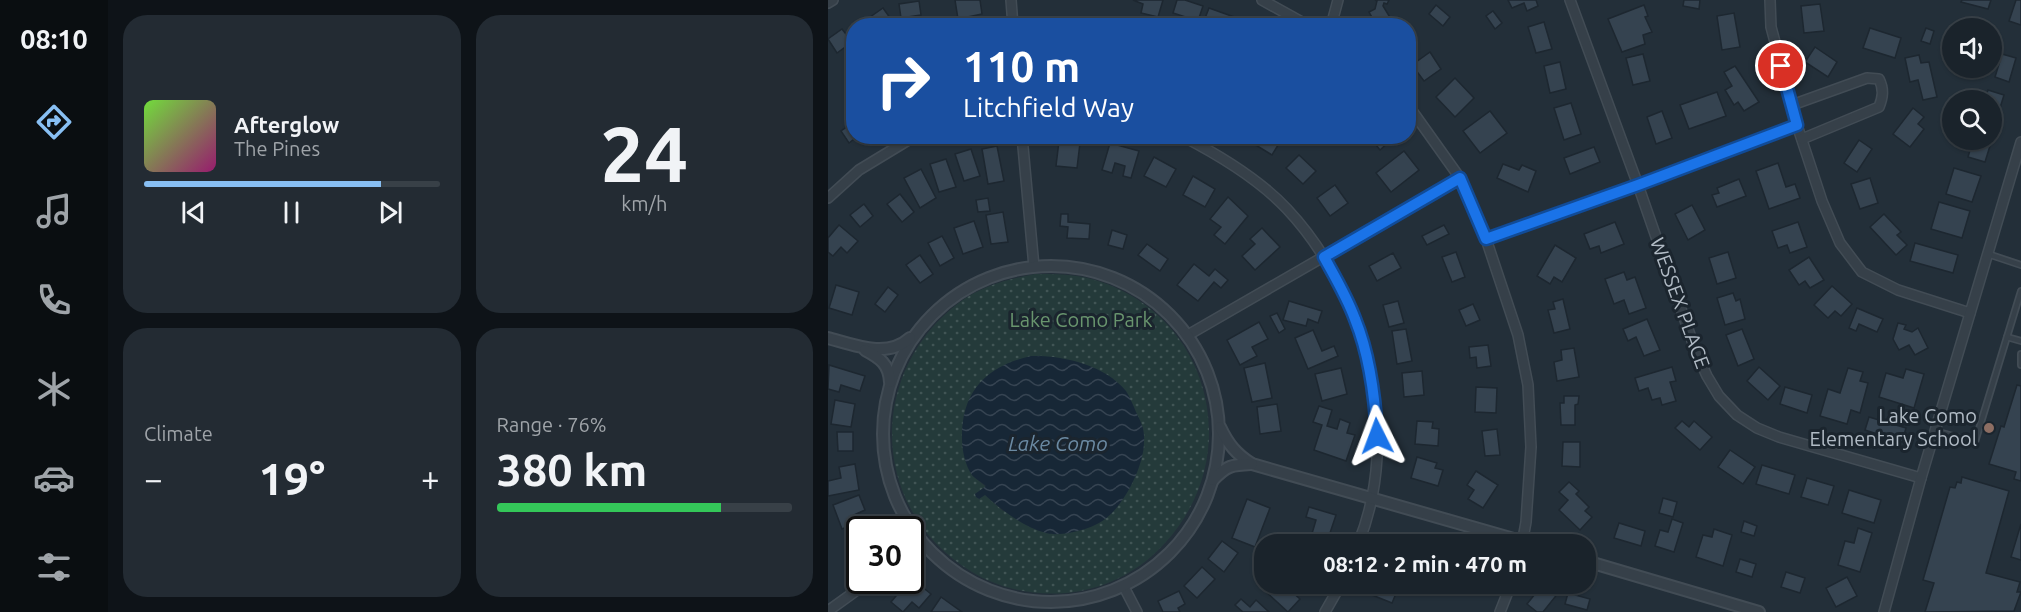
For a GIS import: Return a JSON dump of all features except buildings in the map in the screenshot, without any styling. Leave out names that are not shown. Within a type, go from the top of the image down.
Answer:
[{"type":"street","points":[[828,3],[833,0]]},
{"type":"street","points":[[1011,0],[1012,18]]},
{"type":"street","points":[[1262,0],[1295,18]]},
{"type":"street","points":[[1333,18],[1338,0]]},
{"type":"street","name":"WESSEX PLACE","points":[[1570,0],[1696,352],[1719,396],[1737,415],[1757,428],[1779,437],[1921,478]]},
{"type":"street","points":[[1770,0],[1771,27],[1797,125],[1822,201],[1840,243],[1862,272],[1898,290],[1970,314]]},
{"type":"street","points":[[1792,105],[1861,80],[1879,79],[1882,86],[1882,99],[1879,107],[1802,140]]},
{"type":"street","points":[[1416,116],[1460,178],[1486,239],[1518,335],[1528,385],[1531,447],[1525,534]]},
{"type":"street","points":[[1486,239],[1797,125]]},
{"type":"street","points":[[1884,612],[1935,430],[1988,254],[2017,168],[2021,142]]},
{"type":"street","points":[[828,198],[859,170],[902,144]]},
{"type":"street","points":[[1023,144],[1034,267]]},
{"type":"street","points":[[1197,144],[1248,175],[1278,200],[1306,230],[1324,257],[1356,320],[1369,370],[1375,404],[1377,436],[1371,499],[1361,534]]},
{"type":"street","points":[[1188,335],[1460,178]]},
{"type":"street","points":[[828,338],[859,347],[888,349],[905,343],[939,308],[966,288],[1000,274],[1034,267],[1080,269],[1120,281],[1141,291],[1160,306],[1188,335],[1209,379],[1217,404],[1220,427],[1213,480],[1188,532],[1170,554],[1136,580],[1124,587],[1078,600],[1058,602],[1009,597],[968,581],[940,563],[924,547]]},
{"type":"street","points":[[904,516],[892,490],[887,467],[883,441],[883,417],[890,384],[900,358],[915,334]]},
{"type":"street","points":[[859,347],[883,362],[890,374],[890,384]]},
{"type":"street","points":[[1220,427],[1228,444],[1237,454],[1252,464],[1491,534]]},
{"type":"street","points":[[1213,480],[1230,466],[1252,464]]},
{"type":"street","points":[[1596,564],[1759,612]]},
{"type":"street","points":[[1124,587],[1137,612]]},
{"type":"street","points":[[828,611],[852,594]]},
{"type":"street","points":[[1324,612],[1335,594]]},
{"type":"street","points":[[1500,612],[1507,594]]},
{"type":"lane","points":[[1988,254],[2021,265]]},
{"type":"lane","points":[[1935,430],[1976,442],[2007,337],[2019,305],[2021,291]]},
{"type":"lane","points":[[2007,337],[2021,341]]},
{"type":"lane","points":[[2021,354],[2021,365]]},
{"type":"green space","name":"Lake Como Park","points":[[1035,274],[1072,275],[1095,280],[1135,298],[1166,323],[1189,355],[1204,392],[1209,430],[1205,470],[1190,508],[1165,543],[1146,561],[1100,586],[1074,592],[1034,593],[1008,588],[972,572],[938,546],[924,527],[924,516],[914,514],[898,478],[892,441],[895,403],[907,366],[929,331],[960,302],[996,284]],"holes":[[[1143,427],[1138,467],[1119,504],[1003,511],[985,495],[975,494],[986,487],[972,475],[962,445]]]},
{"type":"water","name":"Lake Como","points":[[1031,356],[1056,357],[1083,363],[1107,374],[1126,391],[1142,426],[1143,452],[1136,475],[1116,509],[1096,525],[1069,533],[1046,533],[1013,517],[985,495],[979,499],[976,497],[975,494],[986,486],[972,475],[964,457],[962,443],[966,408],[979,384],[989,374]]},
{"type":"place","name":"Lake Como Elementary School","points":[[1989,428]]},
{"type":"route","points":[[1377,436],[1375,404],[1365,350],[1356,320],[1324,257],[1460,178],[1486,239],[1797,125],[1781,66]]}]
